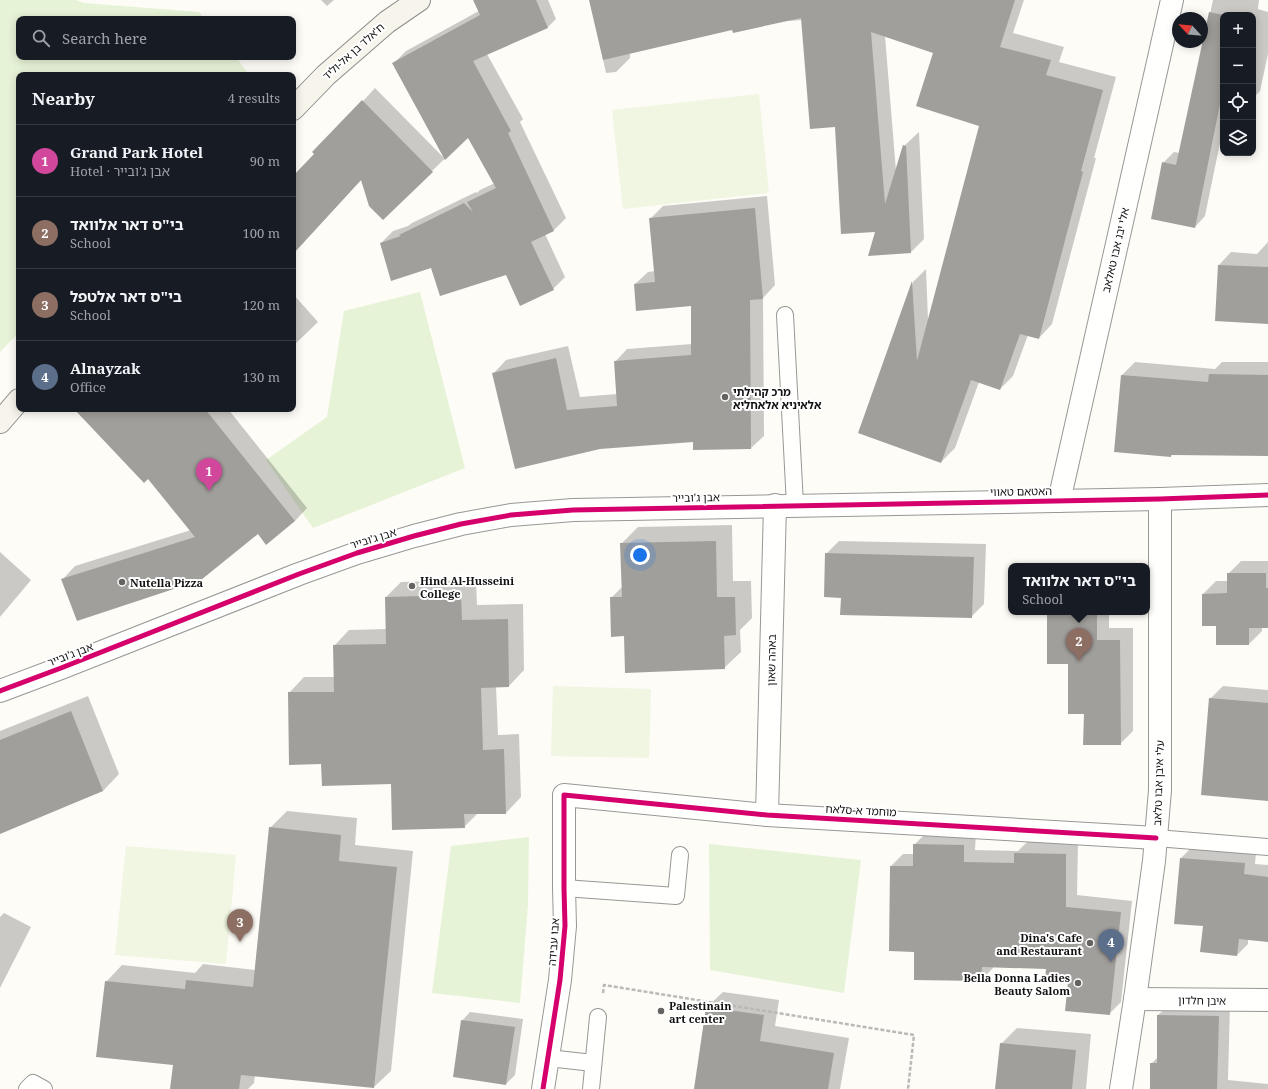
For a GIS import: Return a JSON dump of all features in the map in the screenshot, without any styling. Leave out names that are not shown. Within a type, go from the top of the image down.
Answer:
[{"type":"street","name":"ח'אלד בן אל-וליד","points":[[296,106],[326,74],[387,22],[419,0]]},
{"type":"street","name":"אלי יבנ אבו טאלאב","points":[[1059,501],[1172,0]]},
{"type":"street","points":[[0,422],[16,403]]},
{"type":"street","name":"האטאם טאווי","points":[[785,505],[1268,496]]},
{"type":"street","name":"עלי איבן אבו טלאב","points":[[1121,1089],[1136,999],[1154,861],[1160,790],[1160,499]]},
{"type":"street","name":"אבן ג'ובייר","points":[[0,691],[299,574],[407,538],[461,524],[511,515],[573,510],[785,505]]},
{"type":"street","name":"באהה שאון","points":[[767,815],[785,505]]},
{"type":"street","name":"מוחמד א-סלאח","points":[[564,795],[767,815],[1156,838]]},
{"type":"street","name":"אבו עבידה","points":[[543,1089],[560,980],[565,926],[564,795]]},
{"type":"street","name":"איבן חלדון","points":[[1136,999],[1268,1000]]},
{"type":"lane","points":[[785,316],[785,505]]},
{"type":"lane","points":[[1156,838],[1268,847]]},
{"type":"lane","points":[[564,888],[676,896],[680,855]]},
{"type":"lane","points":[[591,1089],[598,1017]]},
{"type":"lane","points":[[548,1058],[593,1063]]},
{"type":"lane","points":[[27,1089],[33,1083],[44,1089]]},
{"type":"path","points":[[598,1017],[604,985],[914,1035],[908,1089]]},
{"type":"green space","points":[[0,0],[76,0],[84,3],[199,12],[202,16],[16,16],[16,60],[238,60],[247,72],[16,72],[16,335],[0,352]]},
{"type":"green space","points":[[759,94],[769,193],[623,209],[612,110]]},
{"type":"green space","points":[[420,292],[465,468],[313,528],[266,460],[327,417],[344,311]]},
{"type":"green space","points":[[553,686],[651,689],[649,758],[551,756]]},
{"type":"green space","points":[[529,837],[528,905],[520,1003],[432,993],[451,846]]},
{"type":"green space","points":[[709,844],[861,860],[844,993],[710,970]]},
{"type":"green space","points":[[126,846],[236,855],[226,964],[115,955]]},
{"type":"building","points":[[473,0],[536,0],[548,28],[473,61],[511,131],[508,133],[554,231],[531,242],[554,290],[520,306],[506,275],[440,296],[431,268],[391,281],[380,243],[401,236],[399,235],[464,203],[473,212],[467,202],[496,188],[468,138],[445,160],[392,63],[480,15]]},
{"type":"building","points":[[589,0],[1015,0],[1000,47],[1051,60],[1046,75],[1103,90],[1039,339],[1020,334],[1000,390],[971,380],[941,463],[858,433],[912,281],[917,361],[979,126],[916,106],[933,53],[871,32],[885,204],[903,145],[906,146],[911,253],[868,256],[875,232],[841,234],[835,127],[810,129],[801,18],[733,33],[732,30],[603,60]]},
{"type":"building","points":[[1209,12],[1220,14],[1220,104],[1195,228],[1151,219],[1162,162],[1176,165],[1201,48],[1208,48]]},
{"type":"building","points":[[362,100],[433,172],[383,220],[369,206],[361,180],[296,251],[296,173],[314,154],[312,152]]},
{"type":"building","points":[[755,208],[763,299],[750,300],[751,449],[693,450],[693,442],[600,449],[515,469],[492,373],[556,358],[567,410],[617,406],[614,361],[691,355],[691,306],[636,311],[634,284],[655,282],[649,218]]},
{"type":"building","points":[[1218,265],[1268,267],[1268,324],[1215,321]]},
{"type":"building","points":[[1209,374],[1268,375],[1268,456],[1171,455],[1171,457],[1114,452],[1121,375],[1208,382]]},
{"type":"building","points":[[77,412],[207,412],[295,521],[266,545],[258,534],[201,580],[77,621],[61,579],[195,537],[148,479],[144,483]]},
{"type":"building","points":[[716,541],[717,597],[735,597],[736,635],[724,636],[725,669],[625,673],[624,636],[611,637],[610,597],[622,597],[620,543]]},
{"type":"building","points":[[825,553],[974,557],[972,618],[840,615],[841,598],[824,597]]},
{"type":"building","points":[[1227,573],[1266,573],[1266,588],[1268,588],[1268,628],[1249,628],[1249,645],[1216,645],[1216,626],[1202,626],[1202,594],[1227,593]]},
{"type":"building","points":[[461,595],[462,620],[508,619],[509,687],[481,688],[483,750],[504,749],[506,814],[464,814],[465,828],[392,830],[391,784],[322,786],[321,764],[289,765],[288,692],[334,692],[333,645],[386,644],[385,597]]},
{"type":"building","points":[[1047,615],[1097,615],[1097,640],[1120,640],[1121,745],[1083,745],[1084,714],[1068,714],[1068,664],[1047,664]]},
{"type":"building","points":[[1209,698],[1268,703],[1268,801],[1201,795]]},
{"type":"building","points":[[71,711],[103,791],[0,834],[0,740]]},
{"type":"building","points":[[269,827],[341,835],[339,861],[397,867],[374,1088],[241,1075],[239,1089],[170,1089],[173,1065],[96,1057],[105,981],[185,989],[186,980],[253,987]]},
{"type":"building","points":[[913,844],[964,845],[964,862],[1014,863],[1014,853],[1066,854],[1066,907],[1121,912],[1110,1015],[1065,1011],[1068,982],[1045,980],[1046,969],[982,967],[981,981],[914,980],[914,952],[889,951],[890,866],[913,866]]},
{"type":"building","points":[[1180,858],[1245,863],[1244,874],[1268,877],[1268,942],[1239,939],[1237,956],[1200,952],[1203,926],[1174,924]]},
{"type":"building","points":[[706,1007],[764,1015],[760,1041],[834,1053],[828,1089],[694,1089]]},
{"type":"building","points":[[1157,1015],[1219,1016],[1217,1089],[1150,1089],[1150,1063],[1157,1063]]},
{"type":"building","points":[[461,1020],[515,1027],[506,1085],[453,1077]]},
{"type":"building","points":[[1000,1043],[1076,1050],[1072,1089],[995,1089]]},
{"type":"cycle path","points":[[0,691],[299,574],[357,553],[461,524],[511,515],[573,510],[1160,499],[1268,495]]},
{"type":"cycle path","points":[[543,1089],[560,980],[565,926],[564,795],[767,815],[1156,838]]},
{"type":"place","name":"מרכ קהילתי אלאיניא אלאחליא","points":[[725,397]]},
{"type":"place","name":"Grand Park Hotel","points":[[209,491]]},
{"type":"place","name":"Nutella Pizza","points":[[122,582]]},
{"type":"place","name":"Hind Al-Husseini College","points":[[412,586]]},
{"type":"place","name":"בי\"ס דאר אלוואד","points":[[1079,661]]},
{"type":"place","name":"בי\"ס דאר אלטפל","points":[[240,942]]},
{"type":"place","name":"Dina's Cafe and Restaurant","points":[[1090,943]]},
{"type":"place","name":"Alnayzak","points":[[1111,962]]},
{"type":"place","name":"Bella Donna Ladies Beauty Salom","points":[[1078,983]]},
{"type":"place","name":"Palestinain art center","points":[[661,1011]]}]
